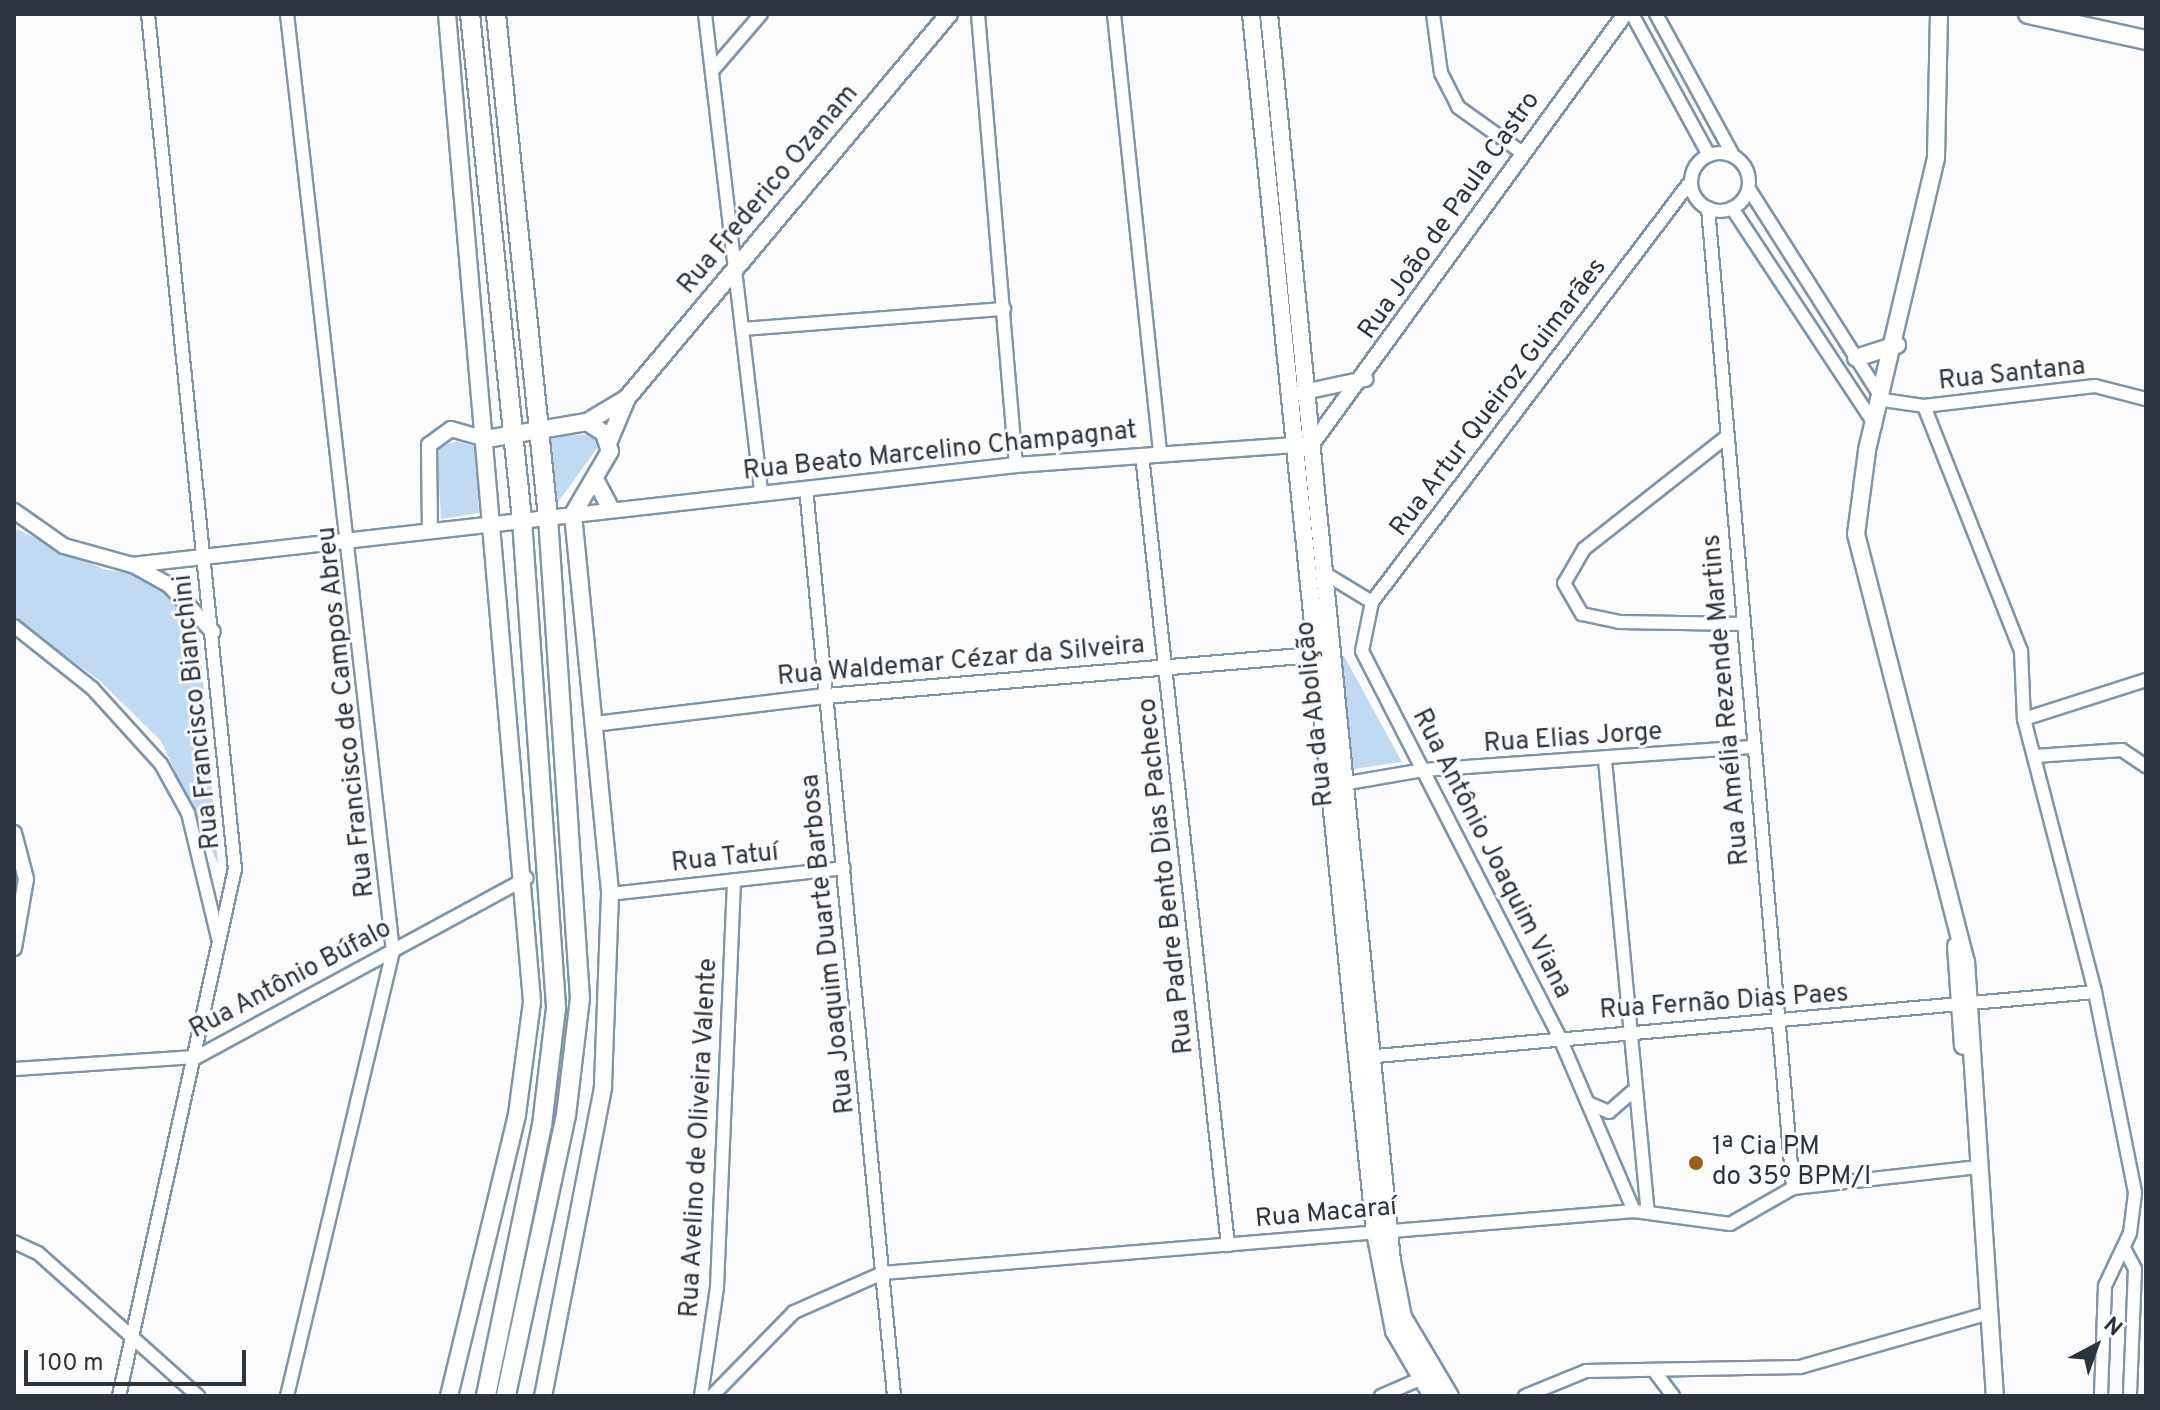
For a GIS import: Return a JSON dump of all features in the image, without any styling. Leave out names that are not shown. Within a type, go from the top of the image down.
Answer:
[{"type":"main road","points":[[447,14],[526,878],[527,1061],[449,1396]]},
{"type":"main road","points":[[470,14],[522,520],[556,1008],[542,1125],[486,1396]]},
{"type":"main road","points":[[496,14],[548,517],[580,998],[566,1115],[506,1396]]},
{"type":"main road","name":"Rua Frederico Ozanam","points":[[573,514],[596,481],[627,398],[736,262],[949,14]]},
{"type":"main road","name":"Rua da Abolição","points":[[1251,14],[1294,445],[1348,783],[1375,1056],[1386,1307],[1425,1377],[1443,1395]]},
{"type":"main road","name":"Rua da Abolição","points":[[1269,14],[1324,573],[1326,654],[1357,1058],[1382,1231]]},
{"type":"main road","points":[[1939,14],[1936,158],[1897,345],[1875,425],[1856,534],[1959,937],[1986,1314],[1995,1396]]},
{"type":"main road","points":[[2028,14],[2146,40]]},
{"type":"main road","points":[[1856,358],[1897,345]]},
{"type":"main road","name":"Rua Frederico Ozanam","points":[[486,439],[514,440],[587,422],[627,398]]},
{"type":"main road","points":[[587,422],[609,441]]},
{"type":"main road","points":[[596,481],[611,509]]},
{"type":"main road","points":[[543,1396],[603,1088],[610,894],[573,514]]},
{"type":"street","name":"Rua Francisco Bianchini","points":[[119,1396],[220,949],[235,839],[148,14]]},
{"type":"street","name":"Rua Francisco de Campos Abreu","points":[[287,14],[351,540],[393,951],[287,1396]]},
{"type":"street","points":[[705,14],[761,493]]},
{"type":"street","points":[[712,71],[761,14]]},
{"type":"street","points":[[978,14],[1016,465]]},
{"type":"street","points":[[1114,14],[1160,454]]},
{"type":"street","points":[[1433,14],[1441,73],[1458,107],[1521,152]]},
{"type":"street","name":"Rua João de Paula Castro","points":[[1312,444],[1365,379],[1521,152],[1625,14]]},
{"type":"street","points":[[1632,14],[1709,155]]},
{"type":"street","points":[[1656,14],[1733,155],[1745,167],[1749,189],[1883,400]]},
{"type":"street","points":[[1709,155],[1733,155]]},
{"type":"street","points":[[1709,155],[1691,181],[1708,208],[1732,208],[1749,189]]},
{"type":"street","name":"Rua Artur Queiroz Guimarães","points":[[1362,651],[1372,602],[1691,181]]},
{"type":"street","name":"Rua Amélia Rezende Martins","points":[[1708,208],[1725,438],[1793,1188]]},
{"type":"street","points":[[1732,208],[1875,425]]},
{"type":"street","points":[[742,329],[1004,309]]},
{"type":"street","points":[[1289,395],[1365,379]]},
{"type":"street","name":"Rua Santana","points":[[1883,400],[1924,406],[2095,386],[2146,399]]},
{"type":"street","points":[[1924,406],[2021,651],[2024,719],[2095,992],[2140,1219],[2105,1286],[2101,1396]]},
{"type":"street","points":[[430,531],[433,438],[457,429],[486,439]]},
{"type":"street","points":[[1725,438],[1584,549],[1564,583],[1568,601],[1595,617],[1743,624]]},
{"type":"street","name":"Rua Beato Marcelino Champagnat","points":[[573,514],[1016,465],[1312,444]]},
{"type":"street","name":"Rua Padre Bento Dias Pacheco","points":[[1142,455],[1228,1245]]},
{"type":"street","name":"Rua Joaquim Duarte Barbosa","points":[[806,488],[894,1396]]},
{"type":"street","points":[[14,511],[64,546],[132,565],[169,585],[213,632]]},
{"type":"street","points":[[132,565],[573,514]]},
{"type":"street","points":[[1324,573],[1372,602]]},
{"type":"street","points":[[14,626],[111,706],[161,764],[195,834],[220,949]]},
{"type":"street","name":"Rua Antônio Joaquim Viana","points":[[1362,651],[1559,1036],[1641,1211]]},
{"type":"street","name":"Rua Waldemar Cézar da Silveira","points":[[594,724],[826,696],[1326,654]]},
{"type":"street","points":[[2024,719],[2146,680]]},
{"type":"street","name":"Rua Elias Jorge","points":[[1348,783],[1423,770],[1605,760],[1754,747]]},
{"type":"street","points":[[2035,756],[2122,750],[2146,766]]},
{"type":"street","points":[[1605,760],[1641,1211]]},
{"type":"street","points":[[14,833],[20,880],[14,948]]},
{"type":"street","name":"Rua Tatuí","points":[[610,894],[844,868]]},
{"type":"street","name":"Rua Antônio Búfalo","points":[[14,1069],[197,1057],[526,878]]},
{"type":"street","name":"Rua Avelino de Oliveira Valente","points":[[701,1396],[717,1287],[734,880]]},
{"type":"street","name":"Rua Fernão Dias Paes","points":[[1357,1058],[1559,1036],[1964,1008],[2095,992]]},
{"type":"street","points":[[1588,1103],[1609,1112],[1632,1092]]},
{"type":"street","name":"Rua Macaraí","points":[[712,1396],[794,1312],[883,1273],[1641,1211],[1730,1224],[1793,1188],[1976,1167]]},
{"type":"street","points":[[14,1242],[38,1253],[198,1396]]},
{"type":"street","points":[[2125,1250],[2135,1269],[2130,1396]]},
{"type":"street","points":[[1525,1396],[1586,1371],[1800,1367],[1986,1314]]},
{"type":"street","points":[[1655,1372],[1673,1396]]},
{"type":"street","points":[[1381,1396],[1425,1377]]},
{"type":"shaded area","points":[[549,434],[593,435],[600,444],[556,505]]},
{"type":"shaded area","points":[[457,441],[476,447],[479,513],[441,519],[437,448]]},
{"type":"shaded area","points":[[14,528],[103,569],[159,577],[198,619],[218,864],[161,741],[100,681],[14,618]]},
{"type":"shaded area","points":[[1344,656],[1402,762],[1347,770],[1334,663]]},
{"type":"place","name":"1ª Cia PM do 35º BPM/I","points":[[1696,1163]]}]
